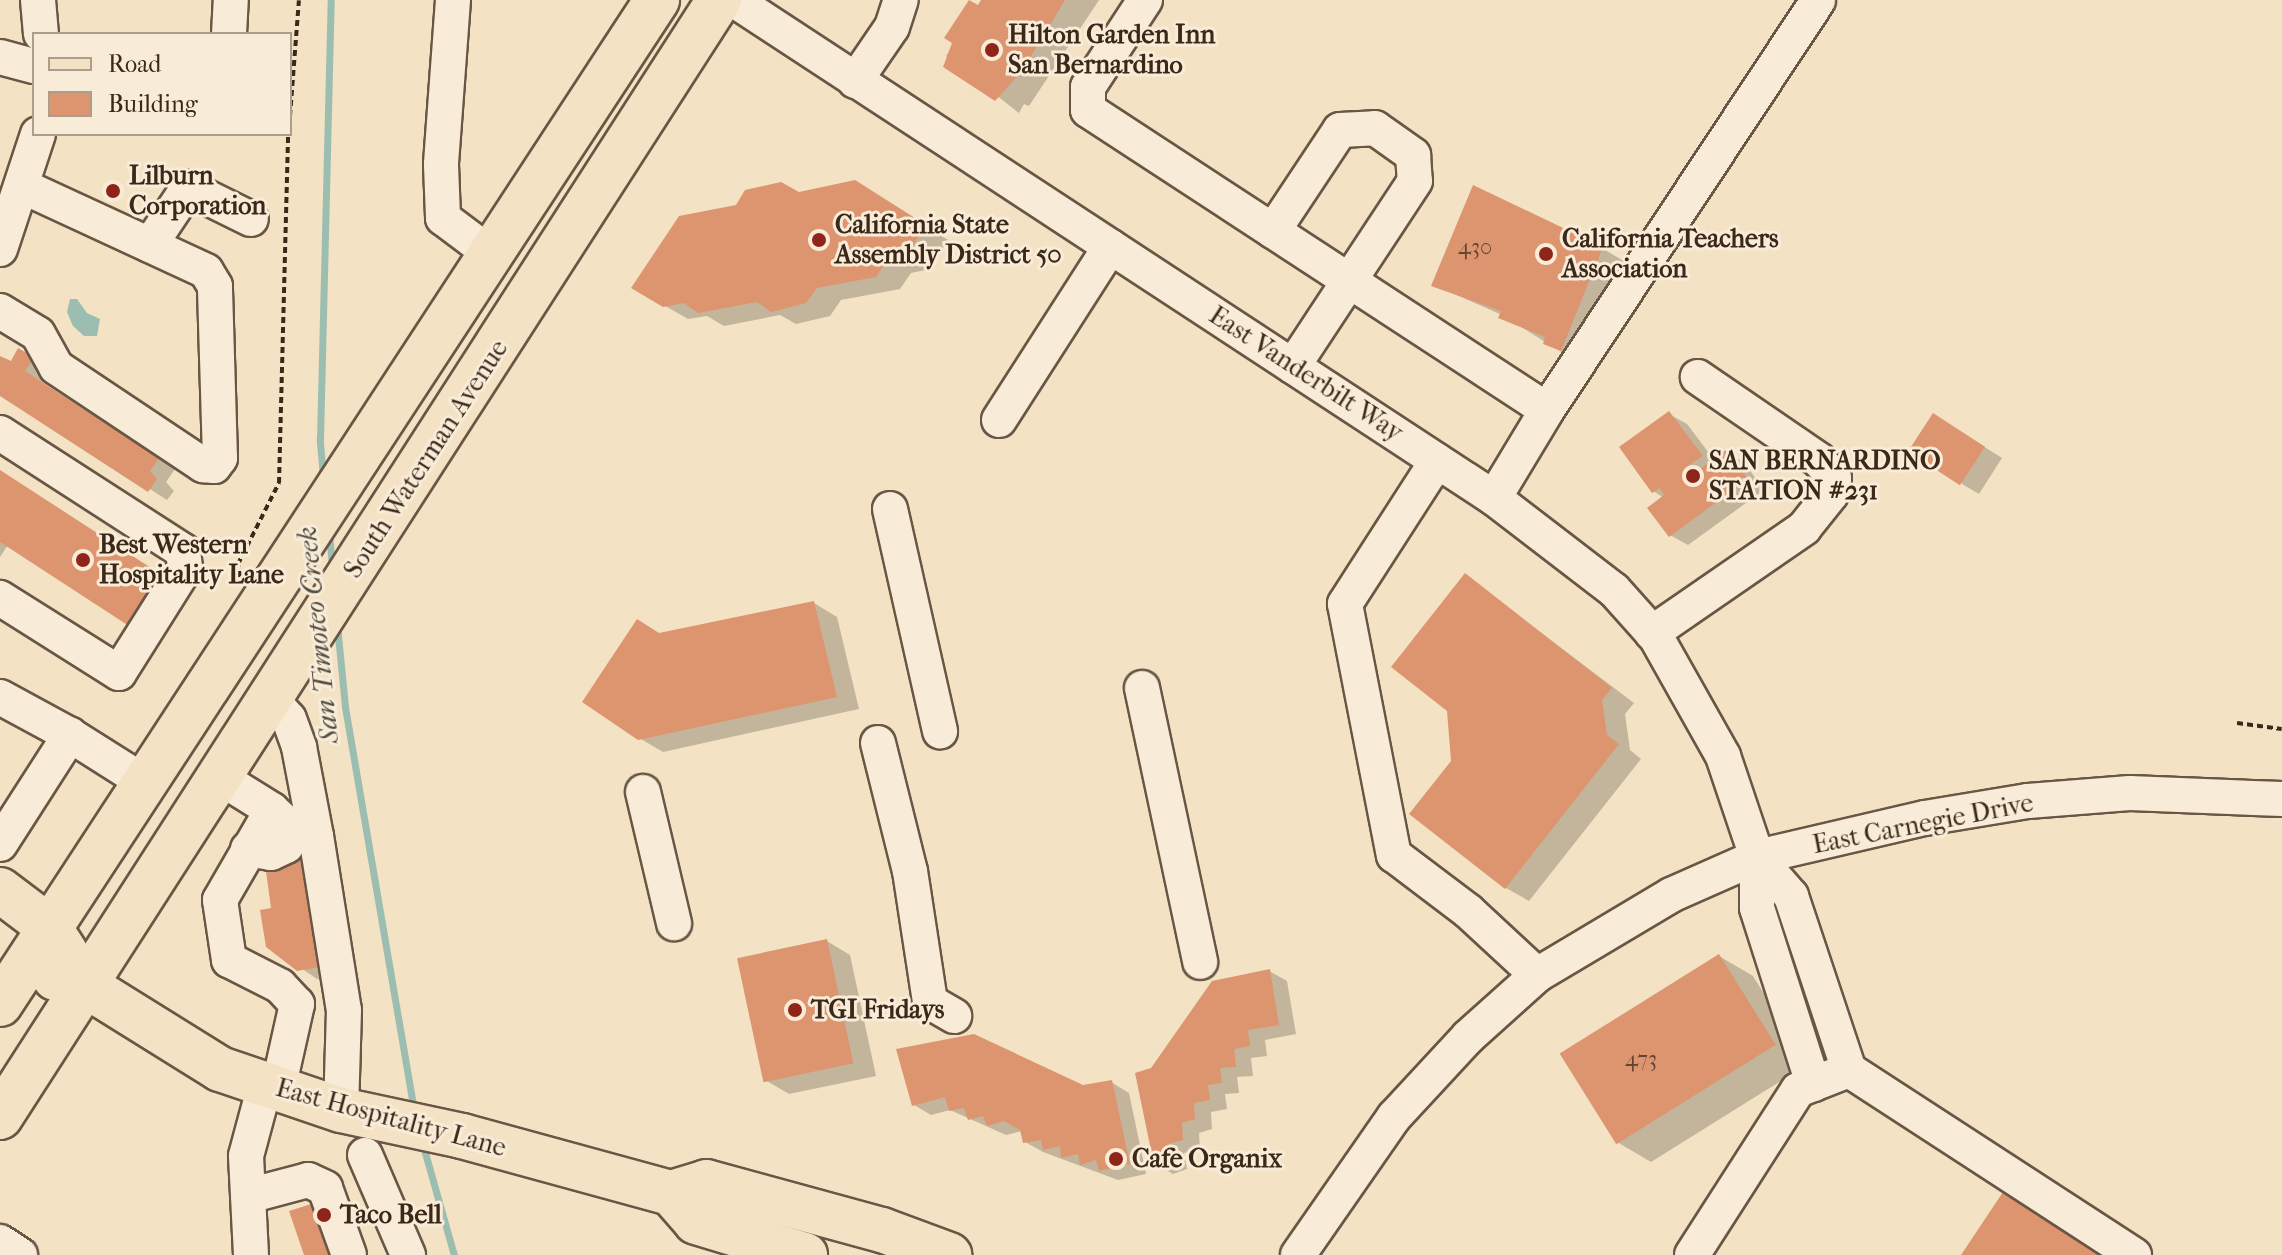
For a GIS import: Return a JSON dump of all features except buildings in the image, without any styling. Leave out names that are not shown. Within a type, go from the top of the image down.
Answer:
[{"type":"main road","points":[[7,975],[49,927],[146,783],[657,0]]},
{"type":"main road","name":"South Waterman Avenue","points":[[0,1117],[719,0]]},
{"type":"main road","name":"East Hospitality Lane","points":[[0,890],[49,927],[85,985],[171,1042],[220,1069],[271,1087],[362,1128],[462,1136],[671,1193]]},
{"type":"main road","name":"East Hospitality Lane","points":[[7,975],[85,985]]},
{"type":"main road","points":[[805,1255],[696,1222],[671,1193],[706,1182],[882,1230],[949,1255]]},
{"type":"street","points":[[38,0],[41,32]]},
{"type":"street","points":[[229,32],[231,0]]},
{"type":"street","points":[[453,0],[441,165],[443,218],[491,254]]},
{"type":"street","name":"East Vanderbilt Way","points":[[734,0],[1494,498],[1573,554],[1652,633],[1699,706],[1723,756],[1757,857]]},
{"type":"street","points":[[855,81],[892,27],[901,0]]},
{"type":"street","points":[[1145,0],[1088,87],[1088,110],[1547,410]]},
{"type":"street","points":[[1494,498],[1547,410],[1818,0]]},
{"type":"street","points":[[0,57],[32,65]]},
{"type":"street","points":[[1273,231],[1340,130],[1375,128],[1413,155],[1415,181],[1293,366]]},
{"type":"street","points":[[0,249],[37,136]]},
{"type":"street","points":[[0,311],[38,334],[56,367],[203,465],[214,466],[220,458],[215,286],[206,271],[22,186]]},
{"type":"street","points":[[150,245],[188,188],[251,219]]},
{"type":"street","points":[[999,420],[1110,247]]},
{"type":"street","points":[[1652,633],[1804,528],[1831,494],[1834,478],[1819,460],[1698,377]]},
{"type":"street","points":[[0,433],[183,551],[185,568],[119,673],[0,598]]},
{"type":"street","points":[[1437,461],[1345,604],[1394,855],[1468,911],[1537,975]]},
{"type":"street","points":[[890,509],[940,731]]},
{"type":"street","points":[[1142,688],[1200,962]]},
{"type":"street","points":[[0,697],[70,735],[146,783]]},
{"type":"street","points":[[270,698],[289,719],[299,747],[362,1128],[408,1255]]},
{"type":"street","points":[[0,844],[70,735]]},
{"type":"street","points":[[878,743],[910,871],[930,1002],[954,1016]]},
{"type":"street","points":[[219,777],[272,810],[220,900],[229,960],[280,986],[297,1004],[246,1156],[251,1255]]},
{"type":"street","points":[[643,792],[674,923]]},
{"type":"street","name":"East Carnegie Drive","points":[[1298,1255],[1394,1117],[1468,1037],[1537,975],[1643,910],[1757,857],[1925,818],[2028,801],[2130,793],[2282,799]]},
{"type":"street","points":[[1757,857],[1791,896],[1849,1070],[2134,1255]]},
{"type":"street","points":[[1757,857],[1757,908],[1813,1084]]},
{"type":"street","points":[[1692,1255],[1798,1090],[1849,1070]]},
{"type":"street","points":[[248,1196],[308,1180],[325,1188],[349,1255]]},
{"type":"street","points":[[0,1242],[20,1255]]},
{"type":"path","points":[[292,90],[299,0]]},
{"type":"path","points":[[259,609],[242,590],[238,564],[279,483],[288,136]]},
{"type":"path","points":[[2237,723],[2282,729]]},
{"type":"shaded area","points":[[70,299],[77,299],[87,313],[100,319],[97,336],[84,336],[73,326],[67,312]]},
{"type":"waterway","name":"San Timoteo Creek","points":[[323,477],[320,439],[331,0]]},
{"type":"waterway","name":"San Timoteo Creek","points":[[329,533],[332,569]]},
{"type":"waterway","name":"San Timoteo Creek","points":[[337,625],[345,707],[414,1110]]},
{"type":"waterway","name":"San Timoteo Creek","points":[[422,1142],[454,1255]]},
{"type":"place","name":"Hilton Garden Inn San Bernardino","points":[[992,50]]},
{"type":"place","name":"Lilburn Corporation","points":[[113,191]]},
{"type":"place","name":"California State Assembly District 50","points":[[819,240]]},
{"type":"place","name":"California Teachers Association","points":[[1546,254]]},
{"type":"place","name":"SAN BERNARDINO STATION #231","points":[[1693,476]]},
{"type":"place","name":"Best Western Hospitality Lane","points":[[83,560]]},
{"type":"place","name":"TGI Fridays","points":[[795,1010]]},
{"type":"place","name":"Cafe Organix","points":[[1116,1159]]},
{"type":"place","name":"Taco Bell","points":[[324,1215]]}]
